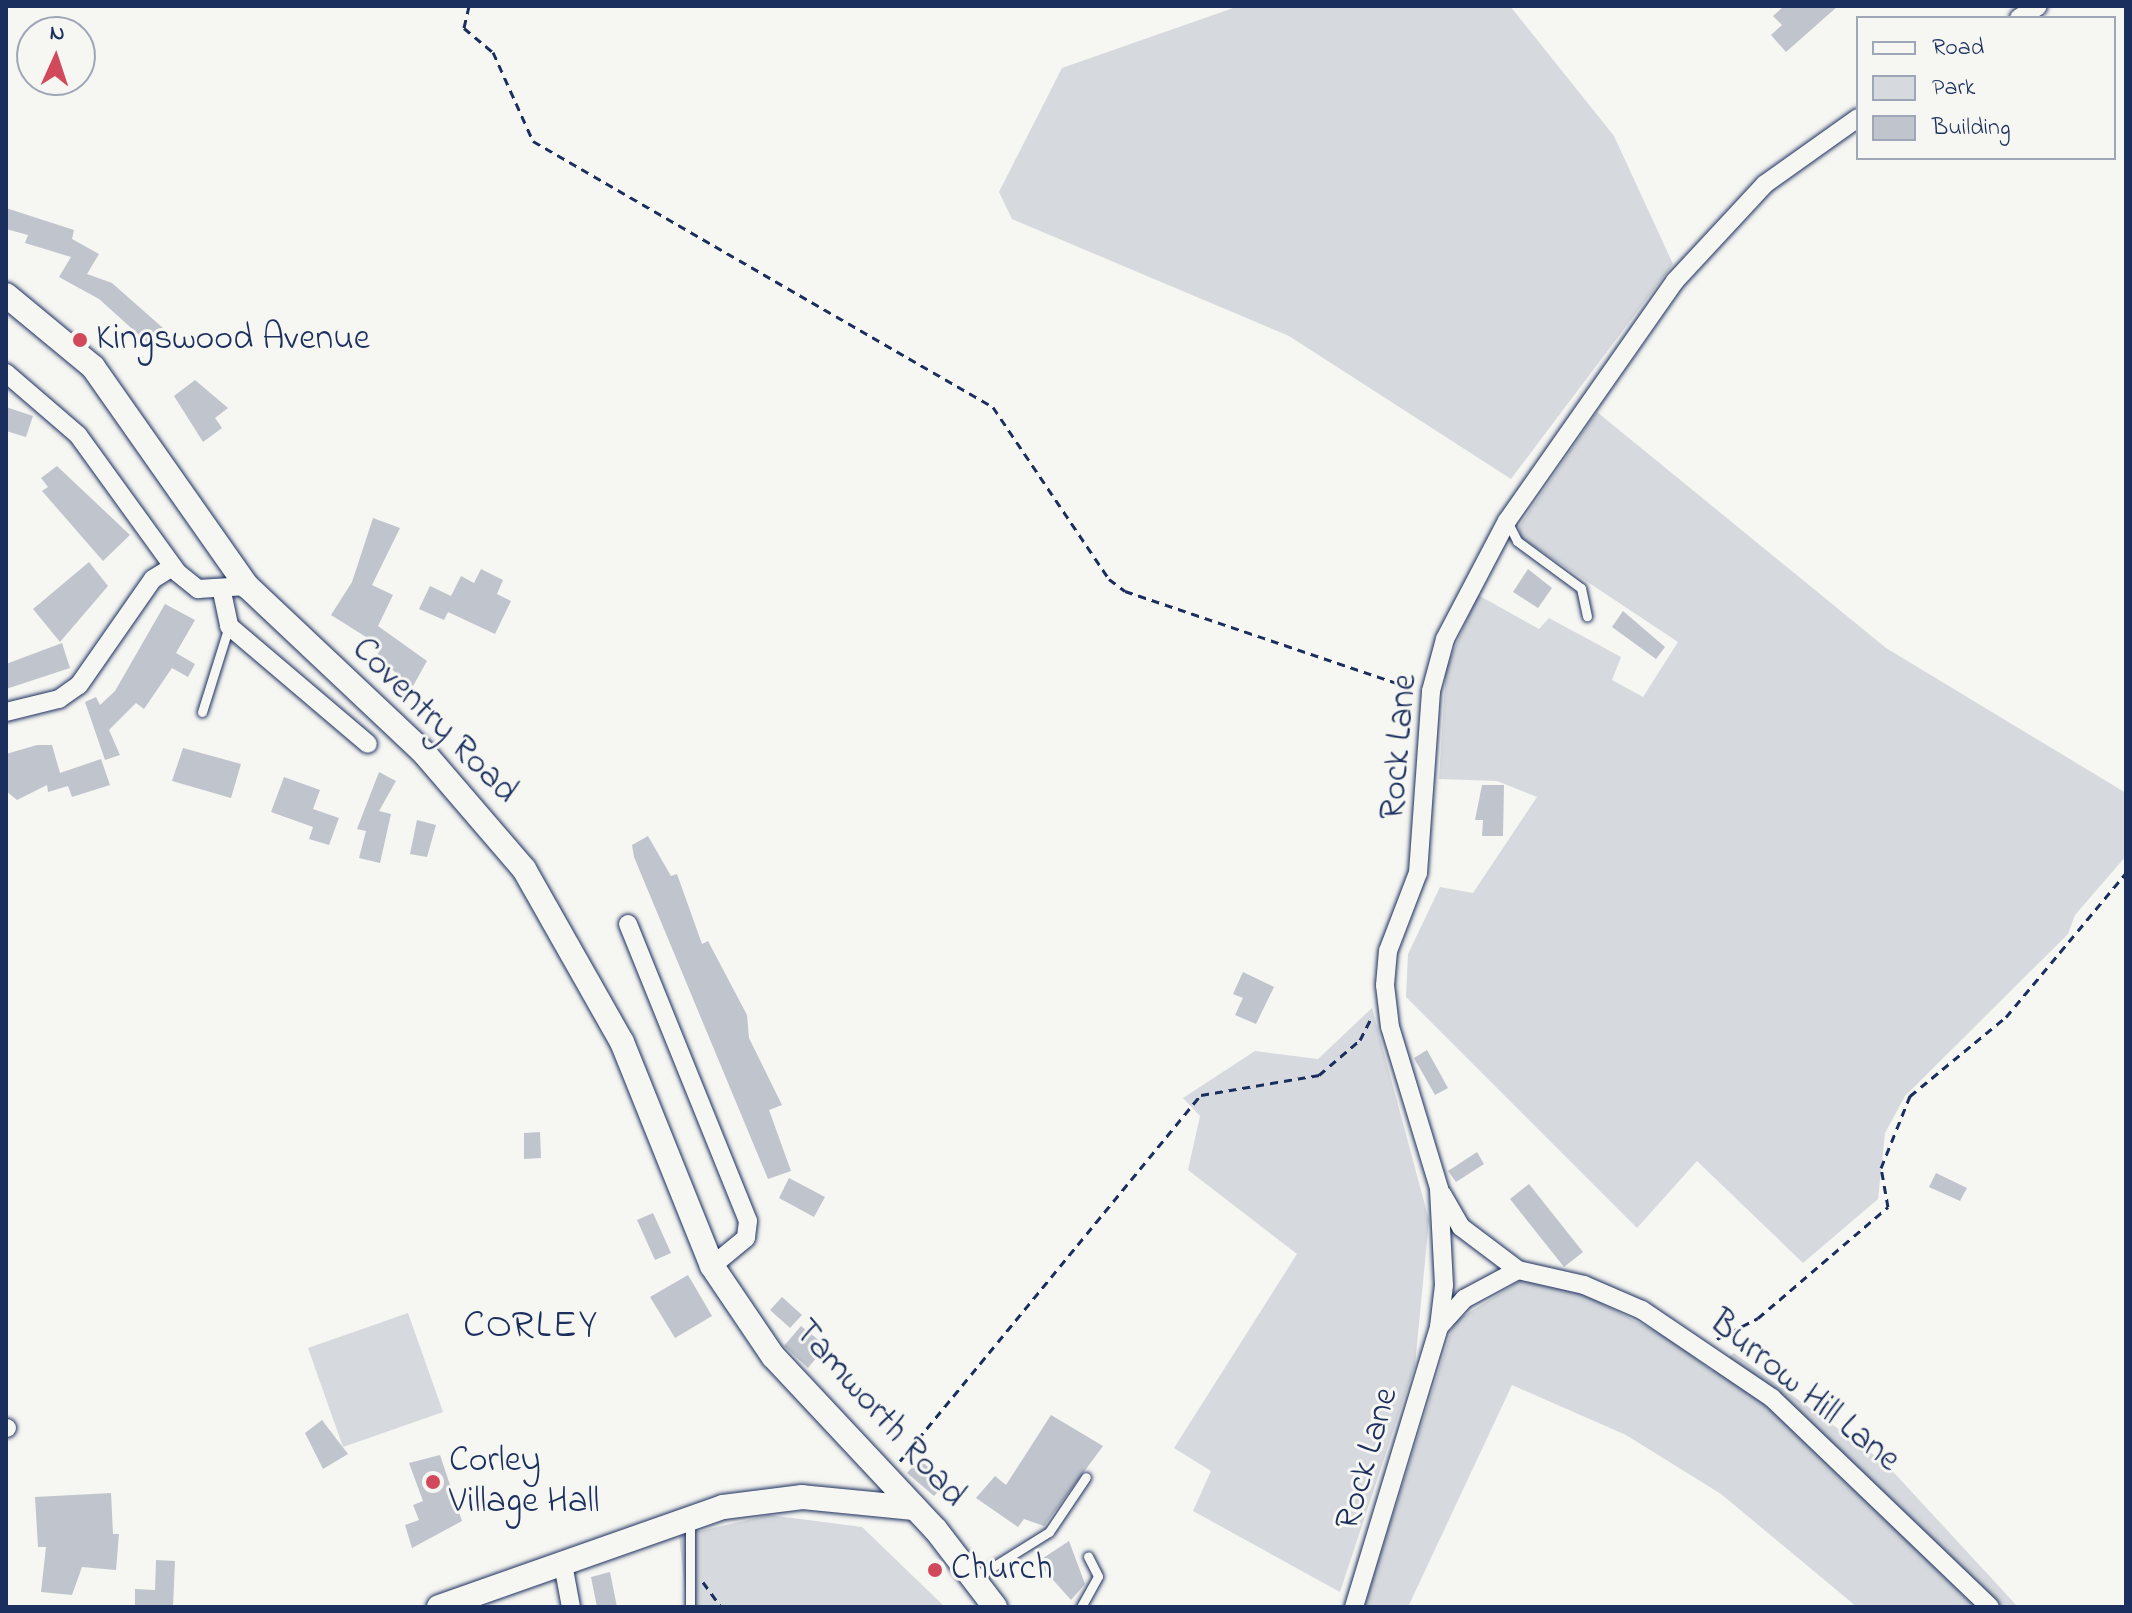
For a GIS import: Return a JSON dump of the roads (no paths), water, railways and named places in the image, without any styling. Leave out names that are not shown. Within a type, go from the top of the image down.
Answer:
[{"type":"main road","name":"Coventry Road","points":[[6,295],[48,323],[130,412],[247,586],[425,754],[524,869],[622,1042],[712,1266]]},
{"type":"main road","name":"Tamworth Road","points":[[712,1266],[773,1356],[914,1508],[975,1578],[995,1607]]},
{"type":"main road","points":[[439,1607],[690,1517],[849,1492],[879,1473]]},
{"type":"main road","points":[[802,1497],[914,1508]]},
{"type":"street","name":"Rock Lane","points":[[1354,1607],[1439,1327],[1439,1188],[1388,1011],[1388,951],[1418,873],[1426,829],[1431,691],[1472,576],[1675,281],[1765,184],[1856,119]]},
{"type":"street","points":[[6,373],[78,435],[172,567],[198,589],[222,592],[247,586]]},
{"type":"street","points":[[6,712],[59,699],[79,685],[153,579],[172,567]]},
{"type":"street","points":[[222,592],[229,626],[368,744]]},
{"type":"street","points":[[628,924],[748,1221],[746,1238],[712,1266]]},
{"type":"street","name":"Burrow Hill Lane","points":[[1439,1188],[1461,1227],[1518,1270],[1584,1285],[1705,1350],[1809,1428],[1990,1607]]},
{"type":"street","name":"Rock Lane","points":[[1439,1327],[1464,1299],[1518,1270]]},
{"type":"street","points":[[563,1564],[571,1607]]},
{"type":"lane","points":[[1507,521],[1517,541],[1581,588],[1587,616]]},
{"type":"lane","points":[[202,712],[229,626]]},
{"type":"lane","points":[[975,1578],[1049,1532],[1086,1477]]},
{"type":"lane","points":[[690,1517],[690,1607]]},
{"type":"lane","points":[[1081,1607],[1098,1576],[1088,1556]]},
{"type":"place","name":"Kingswood Avenue","points":[[80,340]]},
{"type":"place","name":"Corley Village Hall","points":[[433,1482]]},
{"type":"place","name":"Church","points":[[935,1570]]},
{"type":"district","name":"CORLEY","points":[[531,1327]]}]
